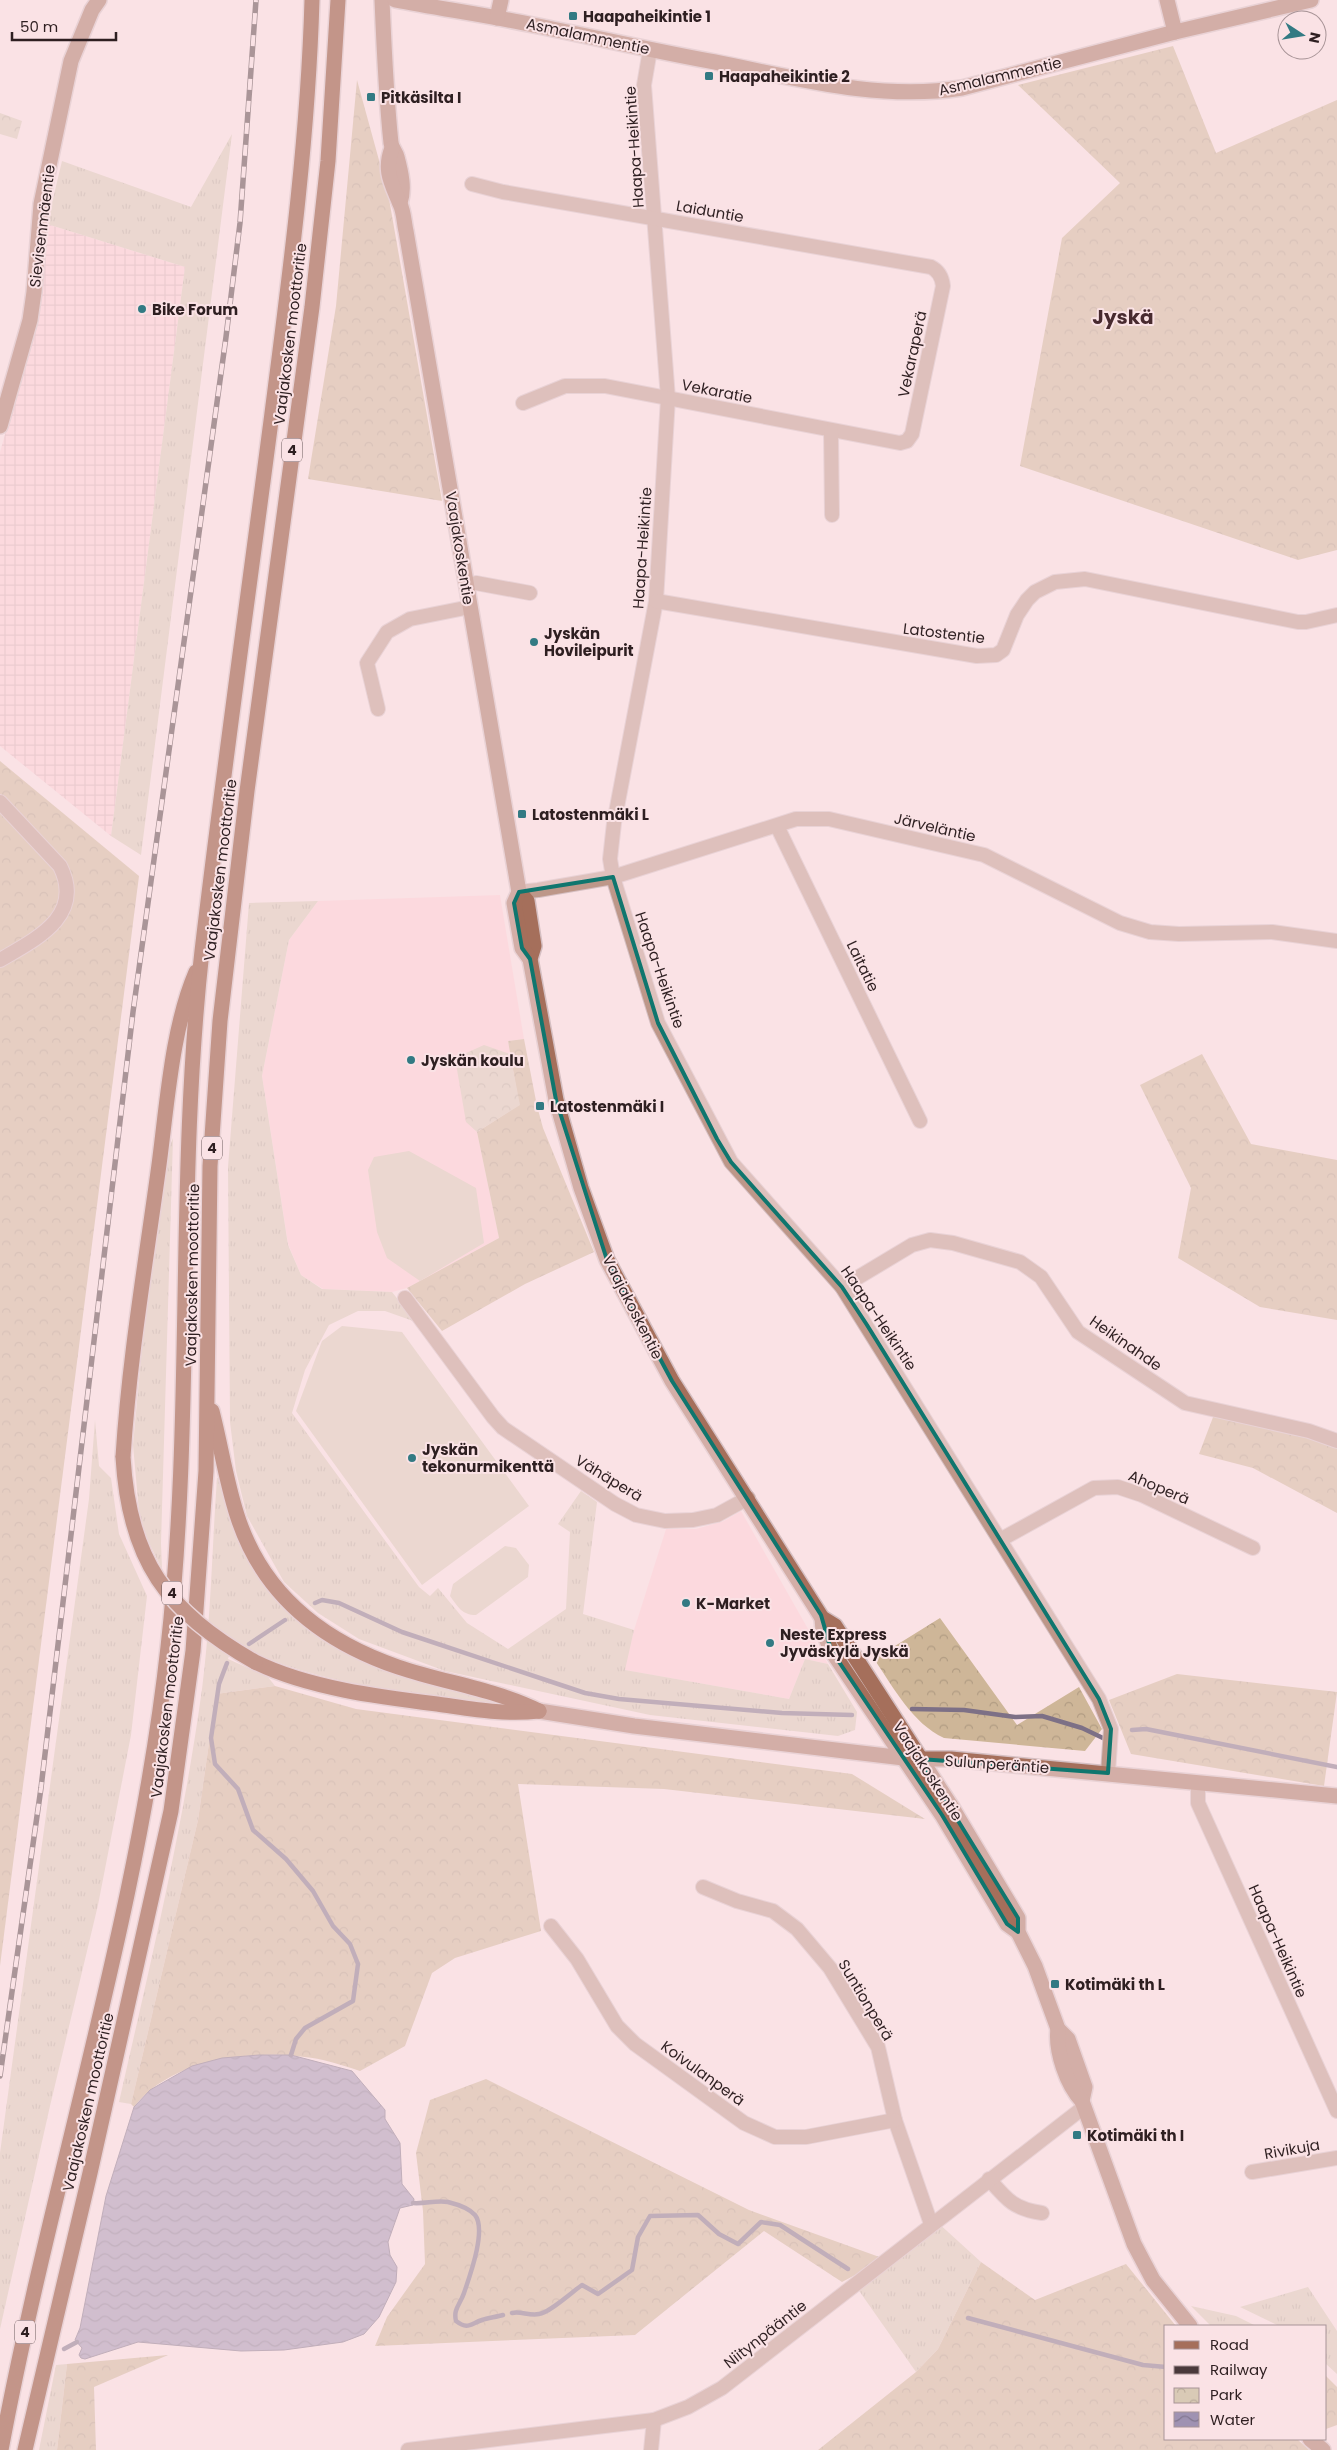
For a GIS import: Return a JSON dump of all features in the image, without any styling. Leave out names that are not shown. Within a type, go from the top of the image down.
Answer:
[{"type":"highway","name":"Vaajakosken moottoritie","points":[[1,2450],[19,2359],[128,1895],[146,1803],[169,1644],[180,1481],[186,1167],[201,959],[296,228],[307,120],[312,0]]},
{"type":"highway","name":"Vaajakosken moottoritie","points":[[25,2450],[90,2173],[171,1810],[193,1651],[201,1561],[208,1397],[210,1166],[220,1021],[246,791],[313,297],[328,161],[338,0]]},
{"type":"highway","points":[[201,959],[186,996],[167,1102],[126,1402],[123,1457],[129,1514],[137,1541],[158,1579],[190,1618],[226,1646],[270,1670],[322,1684],[395,1699],[511,1714],[539,1711]]},
{"type":"highway","points":[[208,1397],[237,1515],[257,1563],[295,1608],[320,1629],[354,1649],[398,1667],[515,1699],[539,1711]]},
{"type":"main road","name":"Sievisenmäentie","points":[[0,426],[30,320],[41,204],[71,61],[92,10],[100,0]]},
{"type":"main road","name":"Vaajakoskentie","points":[[382,0],[392,148],[389,156],[389,179],[395,197],[400,204],[519,892],[526,901],[532,930],[534,946],[530,959],[556,1100],[581,1188],[607,1260],[672,1380],[822,1618],[835,1626],[953,1809],[1018,1918],[1018,1932],[1035,1966],[1058,2029],[1056,2043],[1073,2091],[1083,2104],[1134,2244],[1153,2280],[1189,2325]]},
{"type":"main road","points":[[497,18],[500,0]]},
{"type":"main road","points":[[1167,0],[1175,32]]},
{"type":"main road","name":"Asmalammentie","points":[[402,1],[853,88],[903,93],[934,92],[962,88],[1175,32],[1311,0]]},
{"type":"main road","name":"Vaajakoskentie","points":[[822,1618],[823,1631],[831,1650],[942,1816],[1007,1924],[1018,1932]]},
{"type":"main road","name":"Sulunperäntie","points":[[539,1711],[634,1726],[904,1758],[950,1759],[1337,1796]]},
{"type":"main road","points":[[1311,2440],[1323,2450]]},
{"type":"street","name":"Haapa-Heikintie","points":[[650,50],[644,85],[656,218],[668,398],[656,601],[614,823],[610,859],[613,877],[658,1023],[717,1138],[731,1162],[842,1287],[1099,1699],[1111,1729],[1108,1773]]},
{"type":"street","name":"Laiduntie","points":[[472,184],[503,192],[931,267],[939,273]]},
{"type":"street","name":"Vekaraperä","points":[[907,441],[912,434],[944,286],[939,273]]},
{"type":"street","name":"Vekaratie","points":[[523,403],[565,386],[606,386],[831,431],[900,443],[907,441]]},
{"type":"street","points":[[831,431],[832,515]]},
{"type":"street","name":"Latostentie","points":[[656,601],[977,656],[996,655],[1003,650],[1017,615],[1027,600],[1044,587],[1064,580],[1085,579],[1298,622],[1337,615]]},
{"type":"street","points":[[466,585],[476,583],[530,593]]},
{"type":"street","points":[[378,709],[367,663],[387,632],[410,619],[470,607]]},
{"type":"street","points":[[0,802],[56,860],[66,877],[68,892],[65,907],[44,934],[0,960]]},
{"type":"street","name":"Järveläntie","points":[[519,892],[613,877],[796,819],[829,819],[984,854],[1120,923],[1150,932],[1179,934],[1272,932],[1337,941]]},
{"type":"street","name":"Laitatie","points":[[777,826],[920,1121]]},
{"type":"street","name":"Heikinahde","points":[[842,1287],[912,1245],[930,1240],[953,1243],[1020,1262],[1041,1277],[1078,1332],[1185,1403],[1309,1430],[1337,1441]]},
{"type":"street","name":"Vähäperä","points":[[405,1298],[493,1418],[503,1428],[615,1504],[636,1515],[665,1521],[693,1520],[717,1515],[748,1498]]},
{"type":"street","name":"Ahoperä","points":[[1000,1540],[1094,1488],[1118,1487],[1142,1494],[1253,1548]]},
{"type":"street","name":"Haapa-Heikintie","points":[[1198,1783],[1198,1803],[1334,2095],[1337,2111]]},
{"type":"street","name":"Suntionperä","points":[[703,1887],[738,1901],[773,1911],[797,1929],[830,1968],[878,2046],[895,2120],[931,2224]]},
{"type":"street","name":"Koivulanperä","points":[[551,1926],[577,1959],[617,2026],[635,2044],[744,2122],[775,2137],[806,2137],[895,2120]]},
{"type":"street","name":"Niitynpääntie","points":[[408,2450],[654,2420],[688,2407],[722,2388],[1083,2104]]},
{"type":"street","name":"Rivikuja","points":[[1252,2172],[1337,2158]]},
{"type":"street","points":[[990,2179],[1004,2197],[1022,2210],[1042,2213]]},
{"type":"street","points":[[651,2450],[654,2420]]},
{"type":"highlighted area","points":[[613,877],[658,1023],[717,1139],[731,1162],[842,1287],[1099,1699],[1111,1729],[1108,1773],[920,1759],[1018,1918],[1018,1932],[1007,1924],[942,1815],[831,1650],[821,1615],[672,1381],[607,1260],[556,1100],[530,959],[522,948],[514,903],[519,892]]},
{"type":"shaded area","points":[[47,224],[185,267],[111,836],[0,746],[0,452],[36,324],[41,294]]},
{"type":"shaded area","points":[[500,895],[524,1039],[508,1041],[520,1105],[477,1132],[499,1238],[407,1288],[392,1292],[323,1289],[301,1275],[288,1244],[262,1076],[289,940],[318,901]]},
{"type":"shaded area","points":[[741,1511],[828,1664],[805,1659],[789,1699],[624,1670],[634,1630],[666,1529],[696,1529],[724,1521]]},
{"type":"green space","points":[[1173,46],[1216,153],[1337,100],[1337,550],[1298,560],[1020,466],[1062,238],[1120,183],[1018,85]]},
{"type":"green space","points":[[357,80],[388,193],[442,501],[308,479],[336,306]]},
{"type":"green space","points":[[0,113],[22,121],[17,139],[0,134]]},
{"type":"green space","points":[[232,134],[141,855],[111,836],[185,267],[47,224],[62,161],[191,207]]},
{"type":"green space","points":[[0,761],[139,876],[0,1966]]},
{"type":"green space","points":[[318,901],[289,940],[262,1076],[288,1245],[301,1275],[322,1289],[392,1292],[416,1322],[385,1311],[358,1311],[329,1325],[305,1370],[292,1413],[419,1587],[430,1596],[438,1588],[467,1623],[508,1649],[566,1609],[570,1532],[558,1524],[581,1491],[597,1502],[583,1614],[634,1630],[625,1670],[789,1699],[805,1659],[828,1664],[857,1712],[855,1730],[838,1736],[650,1715],[445,1671],[359,1639],[318,1613],[284,1582],[247,1516],[236,1471],[230,1422],[228,1167],[249,903]]},
{"type":"green space","points":[[524,1039],[543,1128],[594,1252],[525,1284],[442,1331],[407,1288],[499,1238],[477,1132],[519,1105],[508,1041]]},
{"type":"green space","points":[[484,1045],[510,1054],[520,1105],[477,1132],[466,1122],[455,1058]]},
{"type":"green space","points":[[1202,1054],[1251,1144],[1337,1160],[1337,1320],[1260,1307],[1178,1258],[1191,1188],[1140,1085]]},
{"type":"green space","points":[[173,1138],[161,1543],[162,1569],[147,1539],[139,1512],[133,1445],[142,1347],[168,1151]]},
{"type":"green space","points":[[409,1151],[476,1188],[484,1243],[420,1281],[387,1258],[377,1232],[368,1170],[374,1157]]},
{"type":"green space","name":"Jyskän tekonurmikenttä","points":[[342,1326],[402,1332],[529,1506],[422,1585],[296,1411],[322,1341]]},
{"type":"green space","points":[[1215,1412],[1337,1443],[1337,1513],[1253,1468],[1199,1454]]},
{"type":"green space","points":[[95,1420],[99,1466],[111,1478],[119,1534],[147,1596],[131,1735],[98,1905],[50,2106],[0,2329],[0,2153],[89,1499]]},
{"type":"green space","points":[[217,1478],[219,1478],[230,1520],[239,1544],[261,1581],[288,1612],[319,1636],[354,1656],[430,1684],[511,1704],[511,1708],[405,1693],[334,1679],[300,1670],[233,1644],[228,1659],[268,1677],[275,1686],[216,1694],[198,1820],[131,2104],[119,2102],[176,1845],[202,1689]]},
{"type":"green space","points":[[505,1546],[516,1548],[529,1565],[528,1577],[476,1615],[467,1614],[458,1607],[450,1596],[453,1584]]},
{"type":"green space","points":[[940,1618],[1017,1725],[1079,1687],[1102,1729],[1085,1751],[944,1738],[922,1723],[904,1704],[874,1659]]},
{"type":"green space","points":[[1177,1674],[1337,1692],[1324,1786],[1131,1754],[1109,1700]]},
{"type":"green space","points":[[275,1686],[356,1709],[852,1774],[925,1819],[664,1789],[518,1784],[541,1931],[455,1958],[432,1973],[405,2046],[360,2071],[328,2061],[300,2056],[248,2056],[221,2060],[195,2066],[172,2076],[151,2090],[134,2107],[131,2104],[198,1820],[216,1694]]},
{"type":"green space","points":[[486,2079],[749,2210],[885,2259],[842,2282],[764,2231],[635,2335],[375,2346],[387,2317],[425,2264],[423,2211],[416,2153],[430,2100]]},
{"type":"green space","points":[[936,2221],[981,2262],[938,2349],[916,2372],[855,2285]]},
{"type":"green space","points":[[981,2262],[1035,2300],[1126,2264],[1175,2325],[1164,2325],[1164,2440],[1298,2440],[1309,2450],[818,2450],[916,2372],[938,2349]]},
{"type":"green space","points":[[1308,2287],[1337,2331],[1337,2374],[1327,2365],[1327,2325],[1277,2325],[1240,2307]]},
{"type":"green space","points":[[1191,2306],[1236,2316],[1254,2325],[1210,2325]]},
{"type":"green space","points":[[168,2355],[94,2387],[96,2450],[57,2450],[67,2364]]},
{"type":"green space","points":[[67,2364],[57,2450],[39,2450],[56,2365]]},
{"type":"green space","points":[[1327,2377],[1337,2387],[1337,2425],[1327,2429]]},
{"type":"water","points":[[291,2055],[352,2071],[385,2110],[385,2119],[400,2143],[402,2184],[414,2199],[413,2205],[400,2208],[388,2242],[390,2255],[397,2267],[396,2282],[379,2317],[364,2334],[343,2342],[284,2350],[241,2351],[138,2342],[85,2359],[81,2358],[79,2355],[82,2348],[75,2340],[80,2328],[106,2196],[134,2107],[150,2090],[192,2066],[222,2058]]},
{"type":"waterway","points":[[315,1603],[322,1600],[339,1603],[402,1632],[585,1693],[619,1699],[782,1713],[852,1715]]},
{"type":"waterway","points":[[249,1644],[285,1620]]},
{"type":"waterway","points":[[227,1663],[219,1684],[211,1738],[215,1764],[238,1789],[253,1830],[286,1859],[313,1891],[333,1926],[350,1944],[358,1964],[353,2001],[305,2028],[296,2039],[291,2055]]},
{"type":"waterway","points":[[912,1709],[964,1710],[1015,1717],[1042,1716],[1082,1728],[1105,1739]]},
{"type":"waterway","points":[[1132,1730],[1146,1729],[1337,1767]]},
{"type":"waterway","points":[[413,2203],[448,2202],[466,2208],[475,2215],[479,2231],[476,2254],[470,2277],[456,2310],[456,2321],[466,2326],[503,2315]]},
{"type":"waterway","points":[[512,2313],[543,2313],[582,2285],[598,2294],[632,2270],[638,2237],[650,2216],[698,2215],[719,2234],[738,2244],[761,2222],[780,2225],[848,2269]]},
{"type":"waterway","points":[[968,2318],[1143,2365],[1164,2367]]},
{"type":"waterway","points":[[64,2349],[77,2342]]},
{"type":"railway","points":[[0,2076],[41,1788],[133,1012],[226,337],[240,223],[256,0]]},
{"type":"place","name":"Haapaheikintie 1","points":[[573,16]]},
{"type":"place","name":"Haapaheikintie 2","points":[[709,76]]},
{"type":"place","name":"Pitkäsilta I","points":[[371,97]]},
{"type":"place","name":"Bike Forum","points":[[142,309]]},
{"type":"place","name":"Jyskän Hovileipurit","points":[[534,642]]},
{"type":"place","name":"Latostenmäki L","points":[[522,814]]},
{"type":"place","name":"Jyskän koulu","points":[[411,1060]]},
{"type":"place","name":"Latostenmäki I","points":[[540,1106]]},
{"type":"place","name":"Jyskän tekonurmikenttä","points":[[412,1458]]},
{"type":"place","name":"K-Market","points":[[686,1603]]},
{"type":"place","name":"Neste Express Jyväskylä Jyskä","points":[[770,1643]]},
{"type":"place","name":"Kotimäki th L","points":[[1055,1984]]},
{"type":"place","name":"Kotimäki th I","points":[[1077,2135]]},
{"type":"district","name":"Jyskä","points":[[1123,317]]}]
